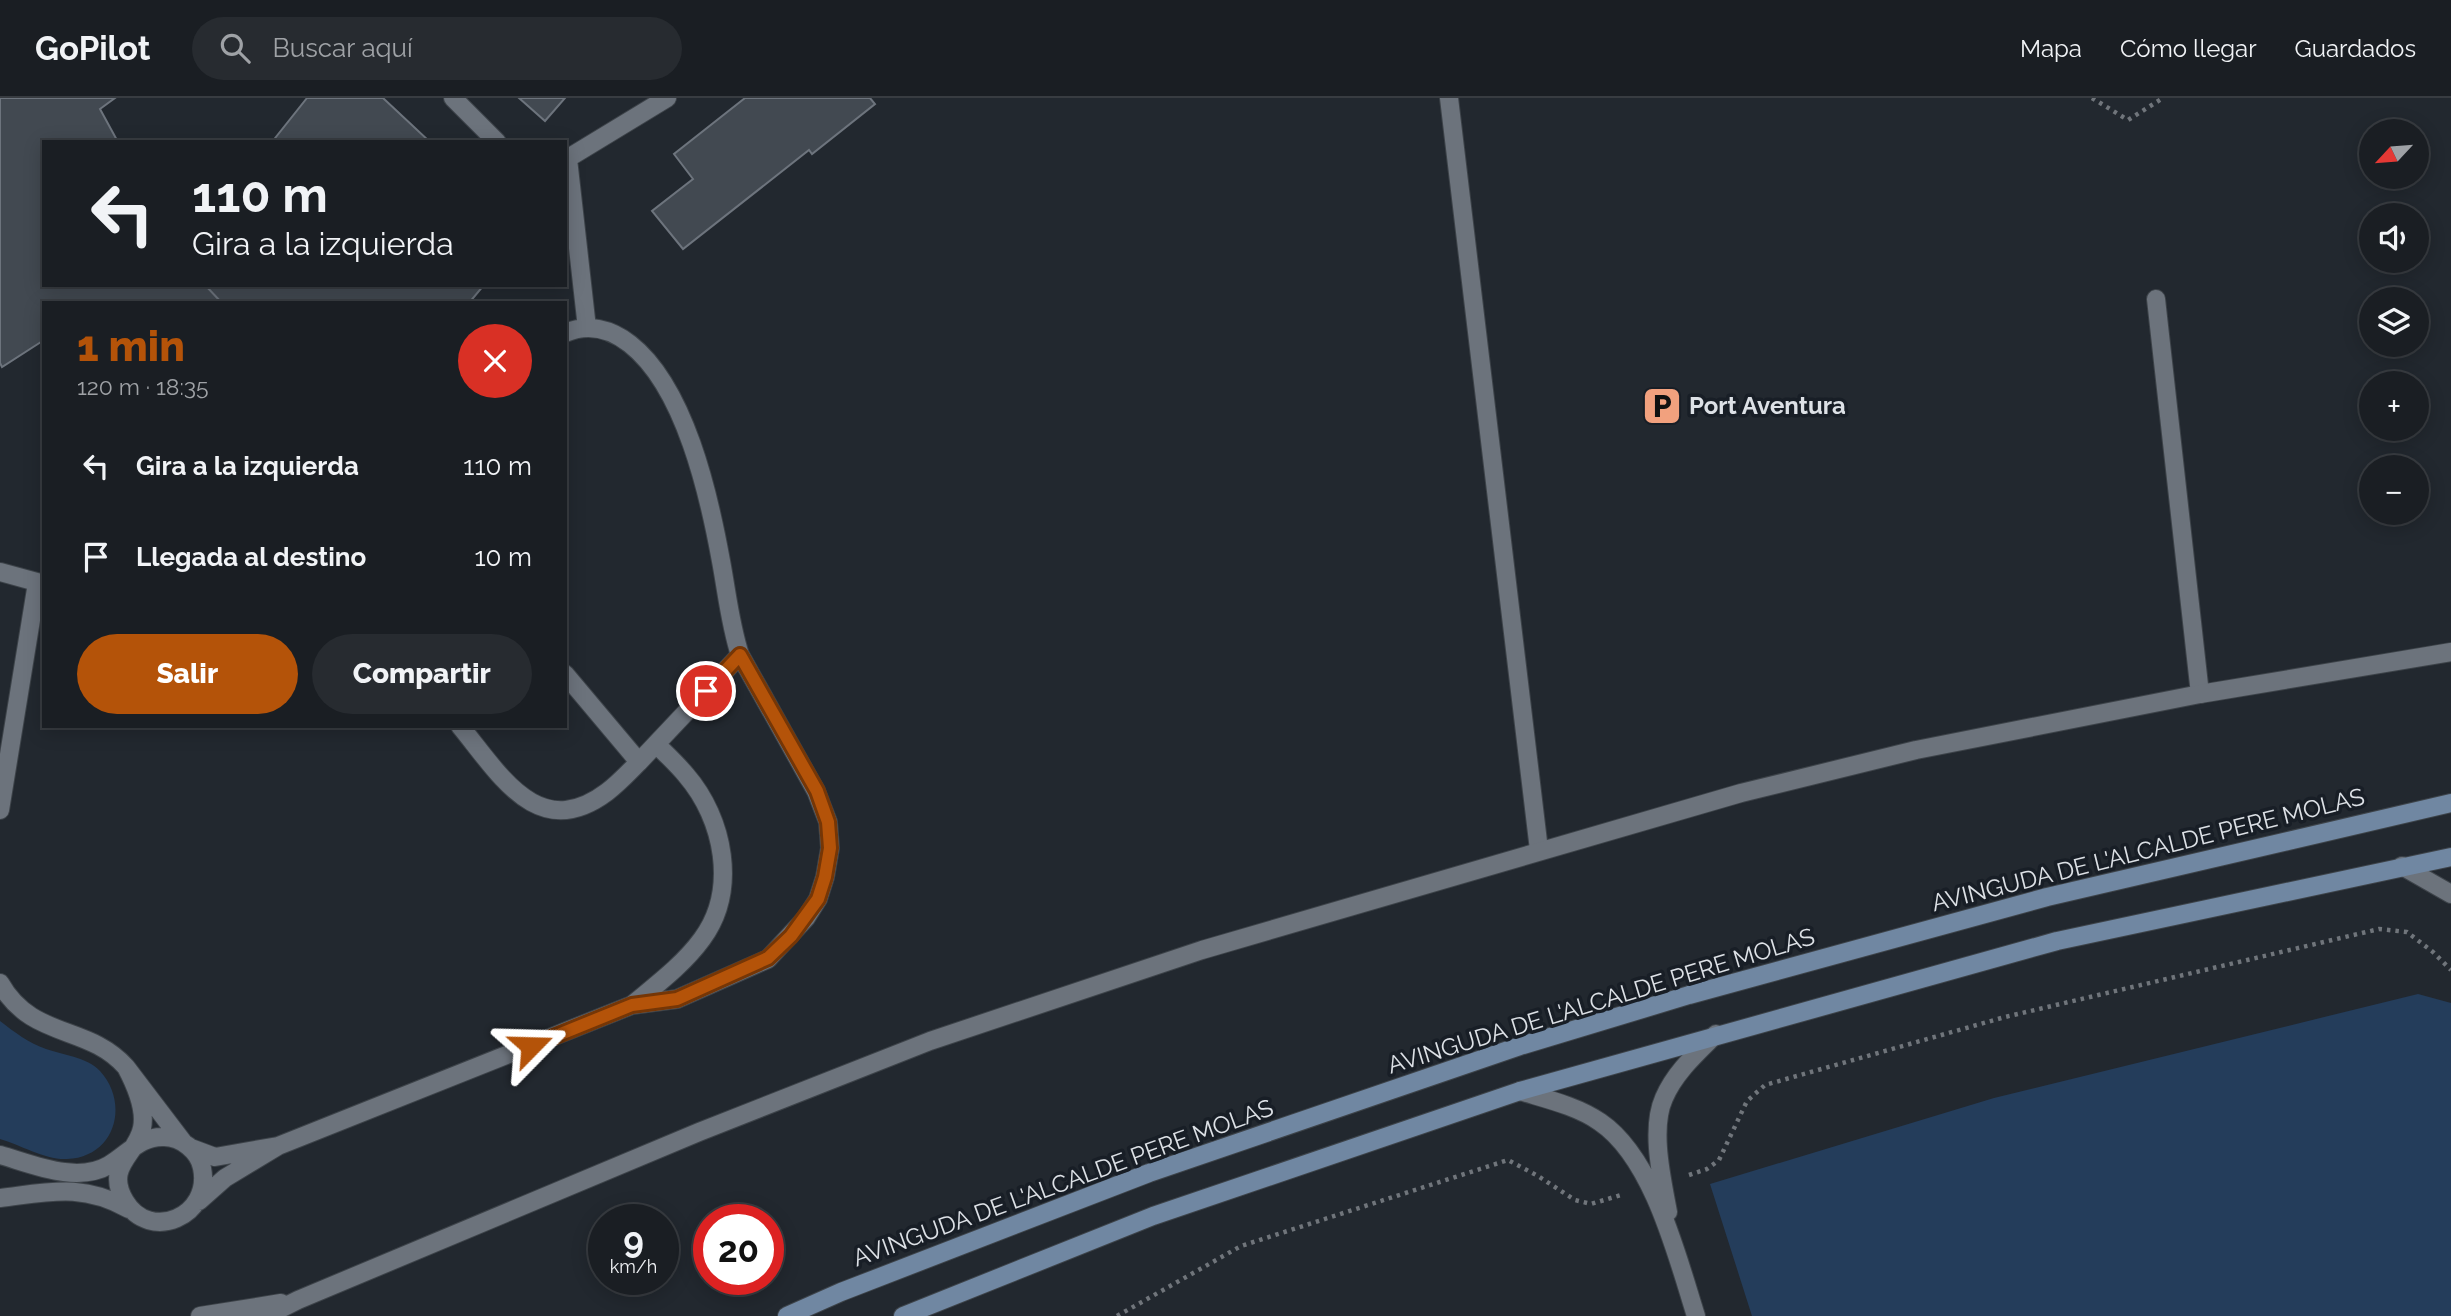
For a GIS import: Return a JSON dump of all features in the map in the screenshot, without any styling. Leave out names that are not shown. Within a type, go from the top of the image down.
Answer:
[{"type":"street","points":[[453,98],[496,140]]},
{"type":"street","points":[[567,159],[667,98]]},
{"type":"street","points":[[1449,98],[1539,849]]},
{"type":"street","points":[[567,168],[587,328]]},
{"type":"street","points":[[2156,299],[2200,694]]},
{"type":"street","points":[[0,1198],[63,1191],[87,1192],[107,1197],[146,1219],[160,1222],[174,1220],[187,1214],[225,1178],[278,1146],[632,1005],[677,999],[768,958],[806,918],[818,899],[825,877],[830,848],[828,822],[817,791],[740,655],[733,634],[706,490],[694,452],[668,390],[654,367],[618,335],[601,329],[587,328],[567,333]]},
{"type":"street","points":[[0,572],[40,584],[0,810]]},
{"type":"street","points":[[266,1316],[298,1300],[699,1132],[930,1041],[1202,950],[1539,849],[1741,793],[1916,750],[2200,694],[2451,652]]},
{"type":"street","points":[[462,728],[519,795],[544,808],[568,809],[608,792],[740,655]]},
{"type":"street","points":[[567,676],[639,762]]},
{"type":"street","points":[[632,1005],[681,963],[704,936],[720,899],[723,879],[723,858],[711,816],[687,776],[656,744]]},
{"type":"street","name":"AVINGUDA DE L'ALCALDE PERE MOLAS","points":[[787,1316],[841,1292],[1149,1173],[1520,1046],[1689,995],[2047,897],[2451,803]]},
{"type":"street","points":[[903,1316],[1153,1216],[1520,1091],[2057,940],[2451,857]]},
{"type":"street","points":[[2402,866],[2451,894]]},
{"type":"street","points":[[0,983],[22,1011],[36,1021],[103,1047],[126,1067],[201,1163],[204,1177],[196,1204]]},
{"type":"street","points":[[1696,1316],[1656,1185],[1657,1140],[1663,1099],[1683,1067],[1716,1034]]},
{"type":"street","points":[[126,1067],[139,1098],[143,1126],[140,1136],[123,1160],[119,1174],[119,1188],[125,1202],[134,1212]]},
{"type":"street","points":[[1520,1091],[1597,1119],[1628,1147],[1656,1185]]},
{"type":"street","points":[[0,1155],[36,1166],[74,1172],[93,1171],[108,1166],[142,1140],[155,1137],[170,1137],[215,1157],[278,1146]]},
{"type":"street","points":[[200,1316],[298,1300]]},
{"type":"path","points":[[2092,98],[2128,120],[2163,98]]},
{"type":"path","points":[[1117,1316],[1241,1246],[1508,1160],[1575,1200],[1591,1204],[1707,1169],[1719,1160],[1747,1101],[1765,1084],[2005,1017],[2379,929],[2407,932],[2451,970]]},
{"type":"shaded area","points":[[2418,994],[2451,1003],[2451,1316],[1752,1316],[1710,1184],[1994,1098]]},
{"type":"shaded area","points":[[0,1021],[34,1044],[82,1059],[100,1071],[114,1098],[115,1113],[113,1127],[97,1149],[83,1156],[59,1159],[0,1139]]},
{"type":"building","points":[[0,98],[115,98],[100,109],[117,140],[42,140],[42,287],[207,287],[220,301],[42,301],[42,341],[2,367]]},
{"type":"building","points":[[307,98],[383,98],[428,140],[274,140]]},
{"type":"building","points":[[519,98],[565,98],[545,121]]},
{"type":"building","points":[[745,98],[870,98],[875,104],[812,154],[809,150],[683,249],[652,211],[693,179],[674,154]]},
{"type":"building","points":[[207,287],[482,287],[471,301],[220,301]]},
{"type":"place","name":"Port Aventura","points":[[1662,406]]},
{"type":"route","points":[[531,1046],[632,1005],[677,999],[768,958],[791,936],[818,899],[830,848],[828,822],[817,791],[740,655],[706,691]]}]
